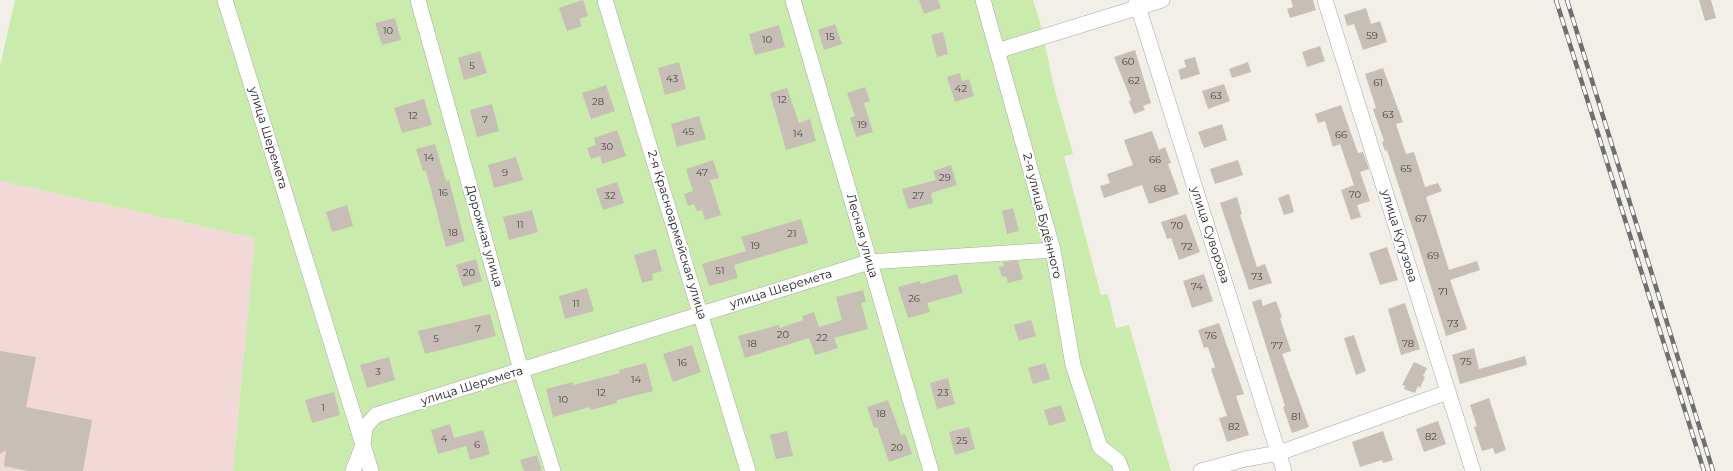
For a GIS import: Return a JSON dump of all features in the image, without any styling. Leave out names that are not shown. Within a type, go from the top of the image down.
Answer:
[{"type":"street","name":"улица Шеремета","points":[[225,0],[363,445]]},
{"type":"street","name":"Дорожная улица","points":[[418,0],[521,370],[553,471]]},
{"type":"street","name":"2-я Красноармейская улица","points":[[605,0],[748,471]]},
{"type":"street","name":"Лесная улица","points":[[793,0],[931,471]]},
{"type":"street","name":"2-я улица Будённого","points":[[983,0],[1053,250],[1073,365],[1100,447],[1118,461],[1122,471]]},
{"type":"street","points":[[997,51],[1137,3],[1162,0]]},
{"type":"street","name":"улица Кутузова","points":[[1325,0],[1473,471]]},
{"type":"street","name":"улица Суворова","points":[[1137,3],[1284,471]]},
{"type":"street","name":"улица Шеремета","points":[[363,445],[365,427],[376,415],[870,262],[1053,250]]},
{"type":"street","points":[[1201,471],[1245,459],[1279,453],[1448,392]]},
{"type":"street","points":[[353,471],[363,445]]},
{"type":"street","points":[[363,445],[372,471]]},
{"type":"shaded area","points":[[0,181],[255,238],[233,471],[0,471]]},
{"type":"green space","points":[[15,0],[1033,0],[1041,26],[1054,87],[1073,154],[1064,156],[1101,295],[1108,294],[1116,328],[1129,325],[1171,471],[233,471],[255,238],[0,181],[0,66]]},
{"type":"building","points":[[583,0],[588,16],[579,19],[582,26],[567,31],[559,8]]},
{"type":"building","points":[[919,0],[938,0],[941,8],[924,14]]},
{"type":"building","points":[[1291,0],[1313,0],[1316,10],[1290,18],[1287,9],[1293,7]]},
{"type":"building","points":[[1699,0],[1711,0],[1716,18],[1705,21]]},
{"type":"building","points":[[1366,8],[1371,24],[1380,21],[1387,42],[1363,50],[1354,24],[1347,26],[1344,15]]},
{"type":"building","points":[[395,18],[401,40],[382,45],[375,23]]},
{"type":"building","points":[[835,24],[842,44],[824,50],[818,30]]},
{"type":"building","points":[[779,25],[785,47],[755,55],[749,34]]},
{"type":"building","points":[[943,32],[948,54],[937,57],[931,35]]},
{"type":"building","points":[[1320,46],[1325,61],[1307,67],[1302,52]]},
{"type":"building","points":[[1135,50],[1151,103],[1143,106],[1145,110],[1134,114],[1129,101],[1131,100],[1114,57]]},
{"type":"building","points":[[480,51],[487,73],[464,80],[458,58]]},
{"type":"building","points":[[1195,57],[1200,74],[1181,80],[1178,70],[1186,67],[1184,60]]},
{"type":"building","points":[[679,62],[686,89],[665,95],[658,68]]},
{"type":"building","points":[[1248,62],[1251,72],[1232,78],[1229,69]]},
{"type":"building","points":[[1383,68],[1403,122],[1396,124],[1406,154],[1414,152],[1425,187],[1438,183],[1442,191],[1426,197],[1449,270],[1477,261],[1480,270],[1450,280],[1467,329],[1446,336],[1387,150],[1385,151],[1382,142],[1384,141],[1373,109],[1376,108],[1365,74]]},
{"type":"building","points":[[960,73],[962,81],[969,79],[974,96],[955,102],[947,77]]},
{"type":"building","points":[[1224,84],[1230,101],[1208,109],[1202,91]]},
{"type":"building","points":[[606,85],[615,111],[591,119],[582,93]]},
{"type":"building","points":[[865,87],[870,101],[864,103],[873,132],[856,137],[850,118],[855,116],[847,93]]},
{"type":"building","points":[[787,88],[799,123],[810,119],[816,141],[786,150],[770,93]]},
{"type":"building","points":[[424,99],[432,125],[402,133],[394,108]]},
{"type":"building","points":[[492,104],[499,131],[477,137],[470,110]]},
{"type":"building","points":[[1341,105],[1358,153],[1363,152],[1369,169],[1360,172],[1370,201],[1357,205],[1361,217],[1351,220],[1341,190],[1354,185],[1340,144],[1333,147],[1325,121],[1318,123],[1315,114]]},
{"type":"building","points":[[699,116],[706,139],[677,147],[671,124]]},
{"type":"building","points":[[1222,124],[1227,140],[1204,148],[1198,132]]},
{"type":"building","points":[[617,130],[626,156],[602,164],[600,156],[591,159],[587,148],[596,145],[594,138]]},
{"type":"building","points":[[1152,131],[1159,150],[1165,147],[1171,163],[1168,164],[1179,194],[1149,204],[1142,185],[1104,198],[1100,186],[1110,183],[1107,174],[1133,165],[1124,140]]},
{"type":"building","points":[[435,144],[446,181],[449,180],[465,241],[446,247],[426,171],[423,171],[416,149]]},
{"type":"building","points":[[516,157],[523,180],[494,188],[488,165]]},
{"type":"building","points":[[713,160],[719,178],[710,180],[721,215],[705,220],[702,210],[697,211],[694,204],[688,206],[684,194],[693,191],[686,169]]},
{"type":"building","points":[[1238,160],[1243,175],[1215,184],[1210,169]]},
{"type":"building","points":[[951,165],[957,185],[931,193],[933,203],[908,209],[902,189],[936,180],[933,171]]},
{"type":"building","points":[[617,182],[624,203],[603,210],[596,189]]},
{"type":"building","points":[[1289,194],[1294,212],[1284,215],[1278,198]]},
{"type":"building","points":[[1237,197],[1242,214],[1240,215],[1257,267],[1265,264],[1272,283],[1249,290],[1220,203]]},
{"type":"building","points":[[347,205],[353,226],[332,232],[326,212]]},
{"type":"building","points":[[1013,208],[1019,231],[1007,234],[1002,211]]},
{"type":"building","points":[[532,210],[538,232],[509,240],[503,217]]},
{"type":"building","points":[[1186,214],[1200,252],[1179,260],[1171,238],[1167,239],[1161,222]]},
{"type":"building","points":[[801,219],[808,243],[734,265],[738,278],[709,286],[702,264],[746,251],[741,237]]},
{"type":"building","points":[[1387,247],[1398,280],[1380,285],[1369,253]]},
{"type":"building","points":[[656,249],[662,271],[652,274],[653,280],[642,283],[634,255]]},
{"type":"building","points":[[476,259],[482,281],[463,287],[456,265]]},
{"type":"building","points":[[1018,261],[1023,279],[1008,283],[1006,276],[1002,277],[999,267],[1004,266],[1003,262]]},
{"type":"building","points":[[957,274],[963,293],[927,303],[930,312],[908,318],[898,287],[920,281],[921,284]]},
{"type":"building","points":[[1204,274],[1213,301],[1192,308],[1183,281]]},
{"type":"building","points":[[587,288],[594,311],[565,319],[559,296]]},
{"type":"building","points":[[863,290],[866,302],[861,303],[868,329],[834,338],[838,348],[815,355],[809,338],[745,358],[738,336],[779,325],[780,328],[803,320],[802,316],[814,312],[819,327],[842,320],[836,297]]},
{"type":"building","points":[[1261,299],[1263,306],[1276,301],[1282,317],[1280,318],[1291,351],[1282,354],[1309,427],[1292,433],[1252,302]]},
{"type":"building","points":[[1405,303],[1420,349],[1401,355],[1388,309]]},
{"type":"building","points":[[490,314],[496,336],[425,354],[418,331]]},
{"type":"building","points":[[1031,320],[1036,336],[1019,341],[1014,325]]},
{"type":"building","points":[[1219,323],[1244,394],[1236,396],[1249,435],[1227,442],[1219,418],[1227,416],[1211,369],[1215,367],[1208,347],[1204,348],[1198,330]]},
{"type":"building","points":[[1354,335],[1366,371],[1356,375],[1344,338]]},
{"type":"building","points":[[692,345],[701,372],[673,382],[663,354]]},
{"type":"building","points":[[1474,348],[1479,369],[1525,356],[1527,365],[1460,384],[1452,355]]},
{"type":"building","points":[[0,351],[36,357],[26,407],[92,420],[83,471],[28,471],[4,466],[6,450],[0,454]]},
{"type":"building","points":[[389,357],[395,380],[367,388],[360,365]]},
{"type":"building","points":[[1414,362],[1427,368],[1420,388],[1418,386],[1415,393],[1404,389],[1405,386],[1402,385]]},
{"type":"building","points":[[646,363],[653,391],[617,400],[617,403],[591,410],[590,407],[553,417],[546,389],[573,382],[573,385],[620,373],[619,370]]},
{"type":"building","points":[[1045,363],[1050,379],[1033,384],[1028,368]]},
{"type":"building","points":[[948,378],[955,404],[937,409],[930,383]]},
{"type":"building","points":[[334,392],[340,415],[312,423],[305,400]]},
{"type":"building","points":[[1489,398],[1506,450],[1495,454],[1493,448],[1482,451],[1474,427],[1477,426],[1470,405]]},
{"type":"building","points":[[888,400],[901,435],[905,434],[912,454],[889,462],[877,427],[874,428],[867,407]]},
{"type":"building","points":[[1061,405],[1066,421],[1049,426],[1044,410]]},
{"type":"building","points":[[1438,421],[1446,444],[1424,452],[1416,429]]},
{"type":"building","points":[[450,424],[454,438],[483,430],[490,454],[470,460],[466,446],[438,454],[431,430]]},
{"type":"building","points":[[969,427],[975,449],[955,455],[949,432]]},
{"type":"building","points":[[787,431],[793,456],[776,459],[770,435]]},
{"type":"building","points":[[1383,431],[1393,460],[1383,463],[1382,460],[1360,467],[1352,442]]},
{"type":"building","points":[[537,455],[542,471],[524,471],[520,460]]},
{"type":"railway","points":[[1556,0],[1704,471]]},
{"type":"railway","points":[[1567,0],[1713,471]]}]
